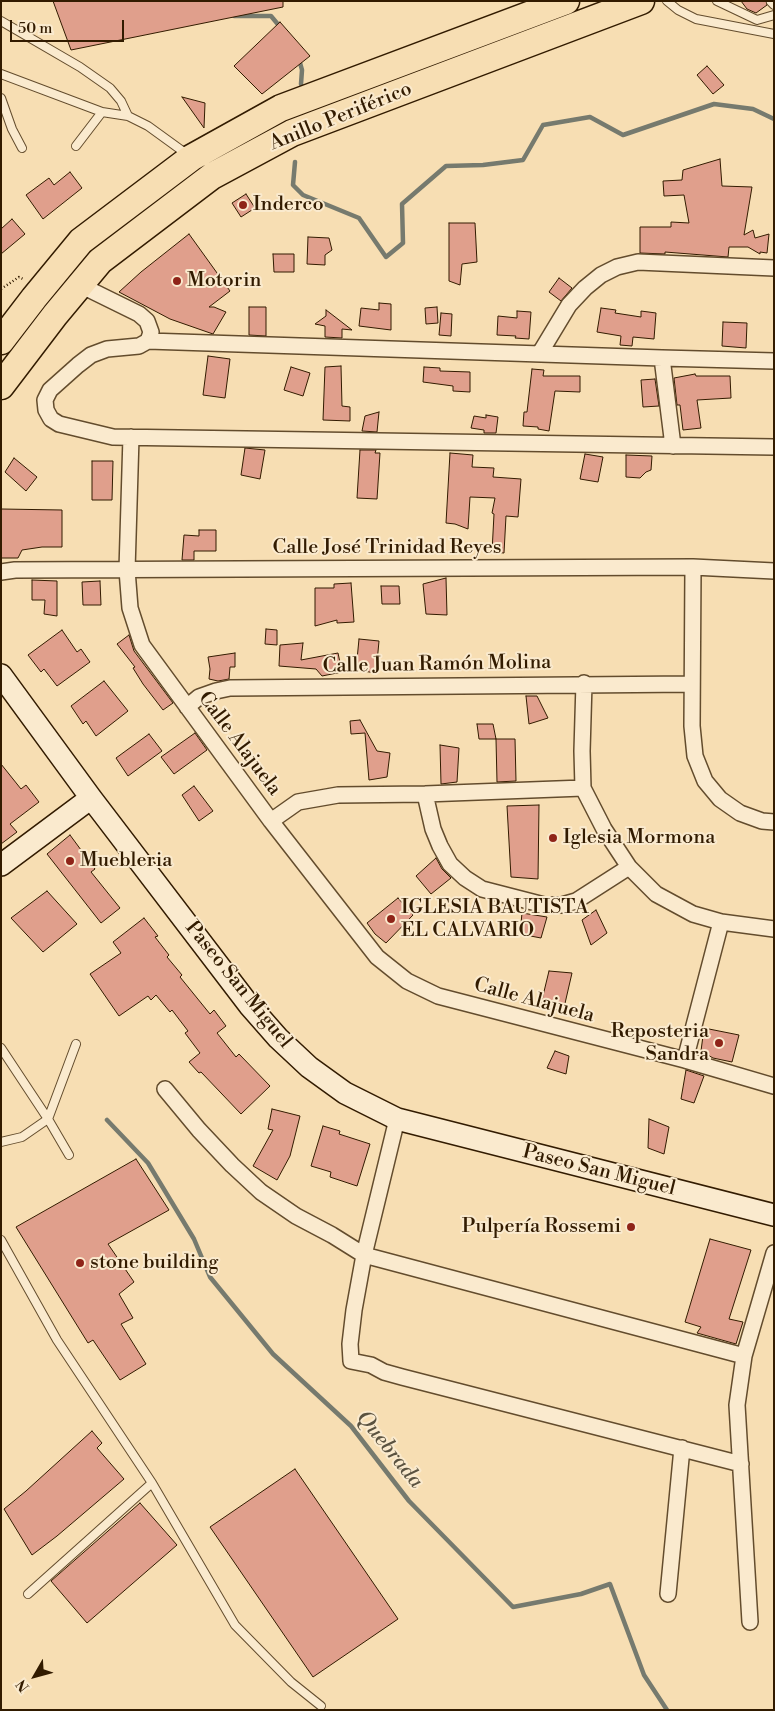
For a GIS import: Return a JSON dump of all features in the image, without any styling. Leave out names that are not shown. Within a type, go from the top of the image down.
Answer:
[{"type":"highway","name":"Anillo Periférico","points":[[1,341],[34,298],[82,242],[191,158],[281,108],[566,1]]},
{"type":"highway","name":"Anillo Periférico","points":[[1,386],[100,261],[212,176],[292,133],[641,1]]},
{"type":"street","points":[[540,353],[569,305],[601,274],[617,267],[638,262],[774,268]]},
{"type":"street","points":[[80,285],[147,321],[151,332],[148,341]]},
{"type":"street","points":[[774,361],[148,341],[139,346],[107,349],[91,355],[78,364],[50,390],[45,400],[46,410],[51,419],[60,424],[113,437],[774,448]]},
{"type":"street","points":[[662,358],[673,446]]},
{"type":"street","name":"Calle Alajuela","points":[[131,437],[127,570],[130,608],[142,645],[271,821],[377,958],[407,981],[438,996],[684,1060],[774,1086]]},
{"type":"street","points":[[693,567],[692,726],[696,756],[706,781],[720,799],[740,813],[762,821],[774,822]]},
{"type":"street","name":"Calle José Trinidad Reyes","points":[[1,572],[15,570],[693,567],[774,571]]},
{"type":"street","name":"Paseo San Miguel","points":[[1,674],[91,798],[249,1005],[278,1038],[309,1067],[345,1093],[396,1119],[774,1215]]},
{"type":"street","points":[[584,683],[583,788],[604,828],[629,867],[656,894],[693,914],[722,922],[774,929]]},
{"type":"street","name":"Calle Juan Ramón Molina","points":[[187,707],[199,697],[230,688],[584,683],[692,684]]},
{"type":"street","points":[[271,821],[298,802],[338,795],[583,788]]},
{"type":"street","points":[[425,794],[433,829],[450,864],[465,878],[482,889],[544,905],[562,905],[576,901],[629,867]]},
{"type":"street","points":[[1,865],[91,798]]},
{"type":"street","points":[[684,1060],[722,922]]},
{"type":"street","points":[[165,1089],[232,1165],[261,1192],[296,1216],[364,1255],[744,1356]]},
{"type":"street","points":[[396,1119],[364,1255],[354,1310],[350,1344],[351,1361],[371,1365],[384,1372],[402,1377],[741,1464]]},
{"type":"street","points":[[750,1622],[738,1405],[744,1356],[774,1253]]},
{"type":"street","points":[[668,1594],[682,1448]]},
{"type":"lane","points":[[667,1],[678,10],[696,19],[774,34]]},
{"type":"lane","points":[[717,1],[757,20],[774,15]]},
{"type":"lane","points":[[771,2],[774,5]]},
{"type":"lane","points":[[1,22],[80,67],[110,88],[121,101],[128,116]]},
{"type":"lane","points":[[1,74],[102,112],[128,116],[148,126],[191,158]]},
{"type":"lane","points":[[1,98],[22,148]]},
{"type":"lane","points":[[76,146],[102,112]]},
{"type":"lane","points":[[1,1142],[22,1137],[48,1119],[76,1044]]},
{"type":"lane","points":[[1,1048],[69,1154]]},
{"type":"lane","points":[[1,1240],[57,1340],[152,1483],[235,1625],[291,1682],[321,1706]]},
{"type":"lane","points":[[28,1594],[152,1483]]},
{"type":"building","points":[[53,1],[283,1],[283,7],[71,50]]},
{"type":"building","points":[[741,1],[766,1],[767,5],[756,13],[747,9]]},
{"type":"building","points":[[280,22],[310,56],[262,94],[234,66]]},
{"type":"building","points":[[707,66],[724,85],[713,94],[697,75]]},
{"type":"building","points":[[182,97],[205,103],[204,128]]},
{"type":"building","points":[[720,159],[722,186],[752,187],[744,235],[753,230],[755,238],[769,234],[767,253],[760,252],[760,254],[748,247],[729,247],[728,257],[665,252],[665,254],[640,253],[640,227],[671,227],[671,222],[689,223],[684,195],[664,196],[663,181],[682,180],[683,170]]},
{"type":"building","points":[[70,172],[82,188],[43,219],[26,195],[49,178],[54,185]]},
{"type":"building","name":"Inderco","points":[[246,194],[255,208],[241,217],[232,203]]},
{"type":"building","points":[[12,219],[25,234],[1,254],[1,229]]},
{"type":"building","points":[[449,223],[475,223],[477,262],[462,264],[460,285],[449,281]]},
{"type":"building","name":"Motorin","points":[[189,234],[230,291],[209,307],[226,312],[213,334],[170,319],[119,292]]},
{"type":"building","points":[[308,237],[329,238],[332,250],[325,255],[325,265],[307,264]]},
{"type":"building","points":[[273,254],[294,254],[294,272],[274,272]]},
{"type":"building","points":[[559,278],[572,288],[561,301],[549,292]]},
{"type":"building","points":[[379,303],[391,304],[391,330],[359,326],[361,308],[379,310]]},
{"type":"building","points":[[249,307],[266,307],[266,336],[249,335]]},
{"type":"building","points":[[437,307],[438,323],[426,324],[425,308]]},
{"type":"building","points":[[601,308],[616,310],[615,313],[641,317],[641,311],[656,313],[654,339],[633,337],[632,346],[620,345],[621,336],[597,332]]},
{"type":"building","points":[[326,310],[352,330],[342,329],[342,338],[325,337],[325,326],[315,324],[326,316]]},
{"type":"building","points":[[517,311],[531,312],[529,339],[497,335],[498,316],[517,318]]},
{"type":"building","points":[[441,313],[452,314],[451,336],[439,335]]},
{"type":"building","points":[[723,322],[747,323],[746,348],[722,346]]},
{"type":"building","points":[[208,356],[230,359],[225,398],[203,395]]},
{"type":"building","points":[[341,366],[342,406],[350,407],[350,421],[323,420],[325,367]]},
{"type":"building","points":[[291,367],[310,373],[303,396],[284,390]]},
{"type":"building","points":[[424,367],[440,368],[440,371],[470,372],[470,392],[453,391],[453,386],[423,382]]},
{"type":"building","points":[[532,369],[544,370],[543,376],[580,376],[580,392],[555,391],[549,431],[538,429],[538,427],[523,426],[524,412],[527,412]]},
{"type":"building","points":[[695,374],[696,376],[730,376],[731,398],[697,400],[701,428],[683,430],[680,405],[677,405],[674,378]]},
{"type":"building","points":[[655,379],[659,406],[643,407],[641,380]]},
{"type":"building","points":[[379,412],[377,432],[362,431],[365,416]]},
{"type":"building","points":[[486,415],[498,417],[496,433],[484,433],[484,430],[471,428],[474,416],[486,418]]},
{"type":"building","points":[[245,448],[265,450],[260,479],[241,475]]},
{"type":"building","points":[[360,450],[376,450],[375,453],[380,453],[377,499],[357,498]]},
{"type":"building","points":[[450,453],[473,455],[472,467],[494,468],[493,477],[521,479],[518,517],[506,516],[504,553],[492,552],[494,514],[492,513],[495,498],[470,497],[468,529],[446,523]]},
{"type":"building","points":[[585,454],[603,457],[598,482],[580,479]]},
{"type":"building","points":[[626,455],[652,456],[651,470],[640,478],[626,477]]},
{"type":"building","points":[[14,458],[37,477],[26,491],[5,472]]},
{"type":"building","points":[[92,461],[113,461],[112,500],[92,500]]},
{"type":"building","points":[[1,509],[62,510],[62,547],[22,550],[18,558],[1,558]]},
{"type":"building","points":[[199,530],[216,530],[216,551],[194,551],[194,560],[182,560],[184,535],[199,536]]},
{"type":"building","points":[[446,578],[447,615],[426,614],[423,584]]},
{"type":"building","points":[[32,580],[57,581],[57,616],[44,614],[45,600],[32,600]]},
{"type":"building","points":[[100,581],[101,605],[83,605],[82,582]]},
{"type":"building","points":[[351,583],[354,622],[337,623],[337,620],[315,626],[315,588],[334,588],[334,584]]},
{"type":"building","points":[[381,586],[399,586],[400,604],[382,604]]},
{"type":"building","points":[[266,629],[277,630],[277,645],[265,644]]},
{"type":"building","points":[[62,630],[77,652],[81,649],[90,662],[57,686],[44,669],[41,672],[28,655]]},
{"type":"building","points":[[129,635],[134,651],[173,703],[163,710],[143,684],[133,668],[135,667],[117,644]]},
{"type":"building","points":[[359,639],[379,641],[376,673],[356,670]]},
{"type":"building","points":[[303,643],[301,660],[338,653],[342,672],[322,676],[316,669],[279,666],[280,645]]},
{"type":"building","points":[[235,653],[235,667],[230,667],[229,679],[218,681],[209,679],[208,657]]},
{"type":"building","points":[[104,681],[128,711],[96,736],[86,721],[83,724],[71,706]]},
{"type":"building","points":[[526,696],[537,696],[548,718],[529,724]]},
{"type":"building","points":[[360,720],[377,751],[390,753],[387,777],[369,780],[365,733],[351,734],[350,721]]},
{"type":"building","points":[[477,724],[493,724],[496,739],[479,739]]},
{"type":"building","points":[[195,733],[207,750],[174,774],[161,757]]},
{"type":"building","points":[[149,734],[162,751],[128,776],[116,758]]},
{"type":"building","points":[[496,739],[515,739],[516,781],[497,782]]},
{"type":"building","points":[[440,745],[459,748],[457,782],[441,784]]},
{"type":"building","points":[[1,764],[21,789],[26,785],[39,802],[10,824],[17,832],[1,844]]},
{"type":"building","points":[[194,786],[213,811],[199,821],[182,795]]},
{"type":"building","points":[[539,805],[538,879],[511,877],[507,806]]},
{"type":"building","points":[[70,835],[95,869],[91,872],[120,908],[101,923],[47,854]]},
{"type":"building","points":[[436,858],[442,869],[451,878],[431,894],[416,876]]},
{"type":"building","points":[[47,891],[77,924],[43,952],[11,918]]},
{"type":"building","name":"IGLESIA BAUTISTA EL CALVARIO","points":[[398,898],[413,915],[386,943],[375,934],[367,923]]},
{"type":"building","points":[[596,910],[607,933],[591,945],[582,920]]},
{"type":"building","points":[[522,913],[547,917],[541,938],[520,934]]},
{"type":"building","points":[[144,918],[158,936],[155,937],[169,955],[167,957],[182,975],[180,977],[210,1014],[214,1010],[226,1026],[217,1033],[236,1057],[239,1054],[270,1086],[241,1114],[189,1062],[200,1053],[185,1033],[188,1031],[172,1010],[170,1012],[156,995],[151,1000],[148,996],[119,1016],[90,974],[121,953],[113,942]]},
{"type":"building","points":[[549,971],[572,973],[563,1012],[541,1004]]},
{"type":"building","name":"Reposteria Sandra","points":[[704,1028],[739,1035],[732,1062],[713,1058],[701,1051]]},
{"type":"building","points":[[555,1051],[569,1056],[566,1074],[547,1068]]},
{"type":"building","points":[[686,1070],[704,1076],[694,1103],[681,1099]]},
{"type":"building","points":[[272,1109],[300,1116],[290,1156],[277,1180],[253,1166],[273,1130],[268,1129]]},
{"type":"building","points":[[649,1119],[669,1127],[664,1154],[648,1148]]},
{"type":"building","points":[[323,1126],[340,1131],[339,1134],[370,1144],[357,1186],[330,1177],[331,1172],[311,1166]]},
{"type":"building","name":"stone building","points":[[136,1159],[169,1210],[108,1244],[134,1282],[119,1294],[133,1318],[121,1324],[146,1364],[120,1380],[93,1340],[88,1343],[16,1227]]},
{"type":"building","points":[[710,1239],[751,1250],[729,1319],[743,1322],[736,1344],[697,1333],[701,1327],[685,1322]]},
{"type":"building","points":[[92,1431],[102,1443],[97,1448],[124,1479],[32,1555],[4,1509]]},
{"type":"building","points":[[295,1469],[398,1619],[313,1677],[210,1527]]},
{"type":"building","points":[[140,1503],[177,1545],[87,1623],[51,1581]]},
{"type":"waterway","points":[[234,16],[271,16],[281,28]]},
{"type":"waterway","points":[[299,59],[302,70],[301,84]]},
{"type":"waterway","points":[[295,162],[293,185],[303,195],[359,218],[386,257],[403,243],[402,204],[446,166],[483,165],[523,160],[543,125],[590,117],[623,135],[714,104],[753,109],[774,119]]},
{"type":"waterway","name":"Quebrada","points":[[107,1120],[148,1163],[194,1239],[210,1277],[273,1354],[351,1426],[409,1501],[513,1607],[581,1594],[610,1584],[644,1675],[667,1710]]},
{"type":"place","name":"Inderco","points":[[243,205]]},
{"type":"place","name":"Motorin","points":[[177,281]]},
{"type":"place","name":"Iglesia Mormona","points":[[553,838]]},
{"type":"place","name":"Muebleria","points":[[70,861]]},
{"type":"place","name":"IGLESIA BAUTISTA EL CALVARIO","points":[[391,919]]},
{"type":"place","name":"Reposteria Sandra","points":[[719,1043]]},
{"type":"place","name":"Pulpería Rossemi","points":[[631,1227]]},
{"type":"place","name":"stone building","points":[[80,1263]]}]
